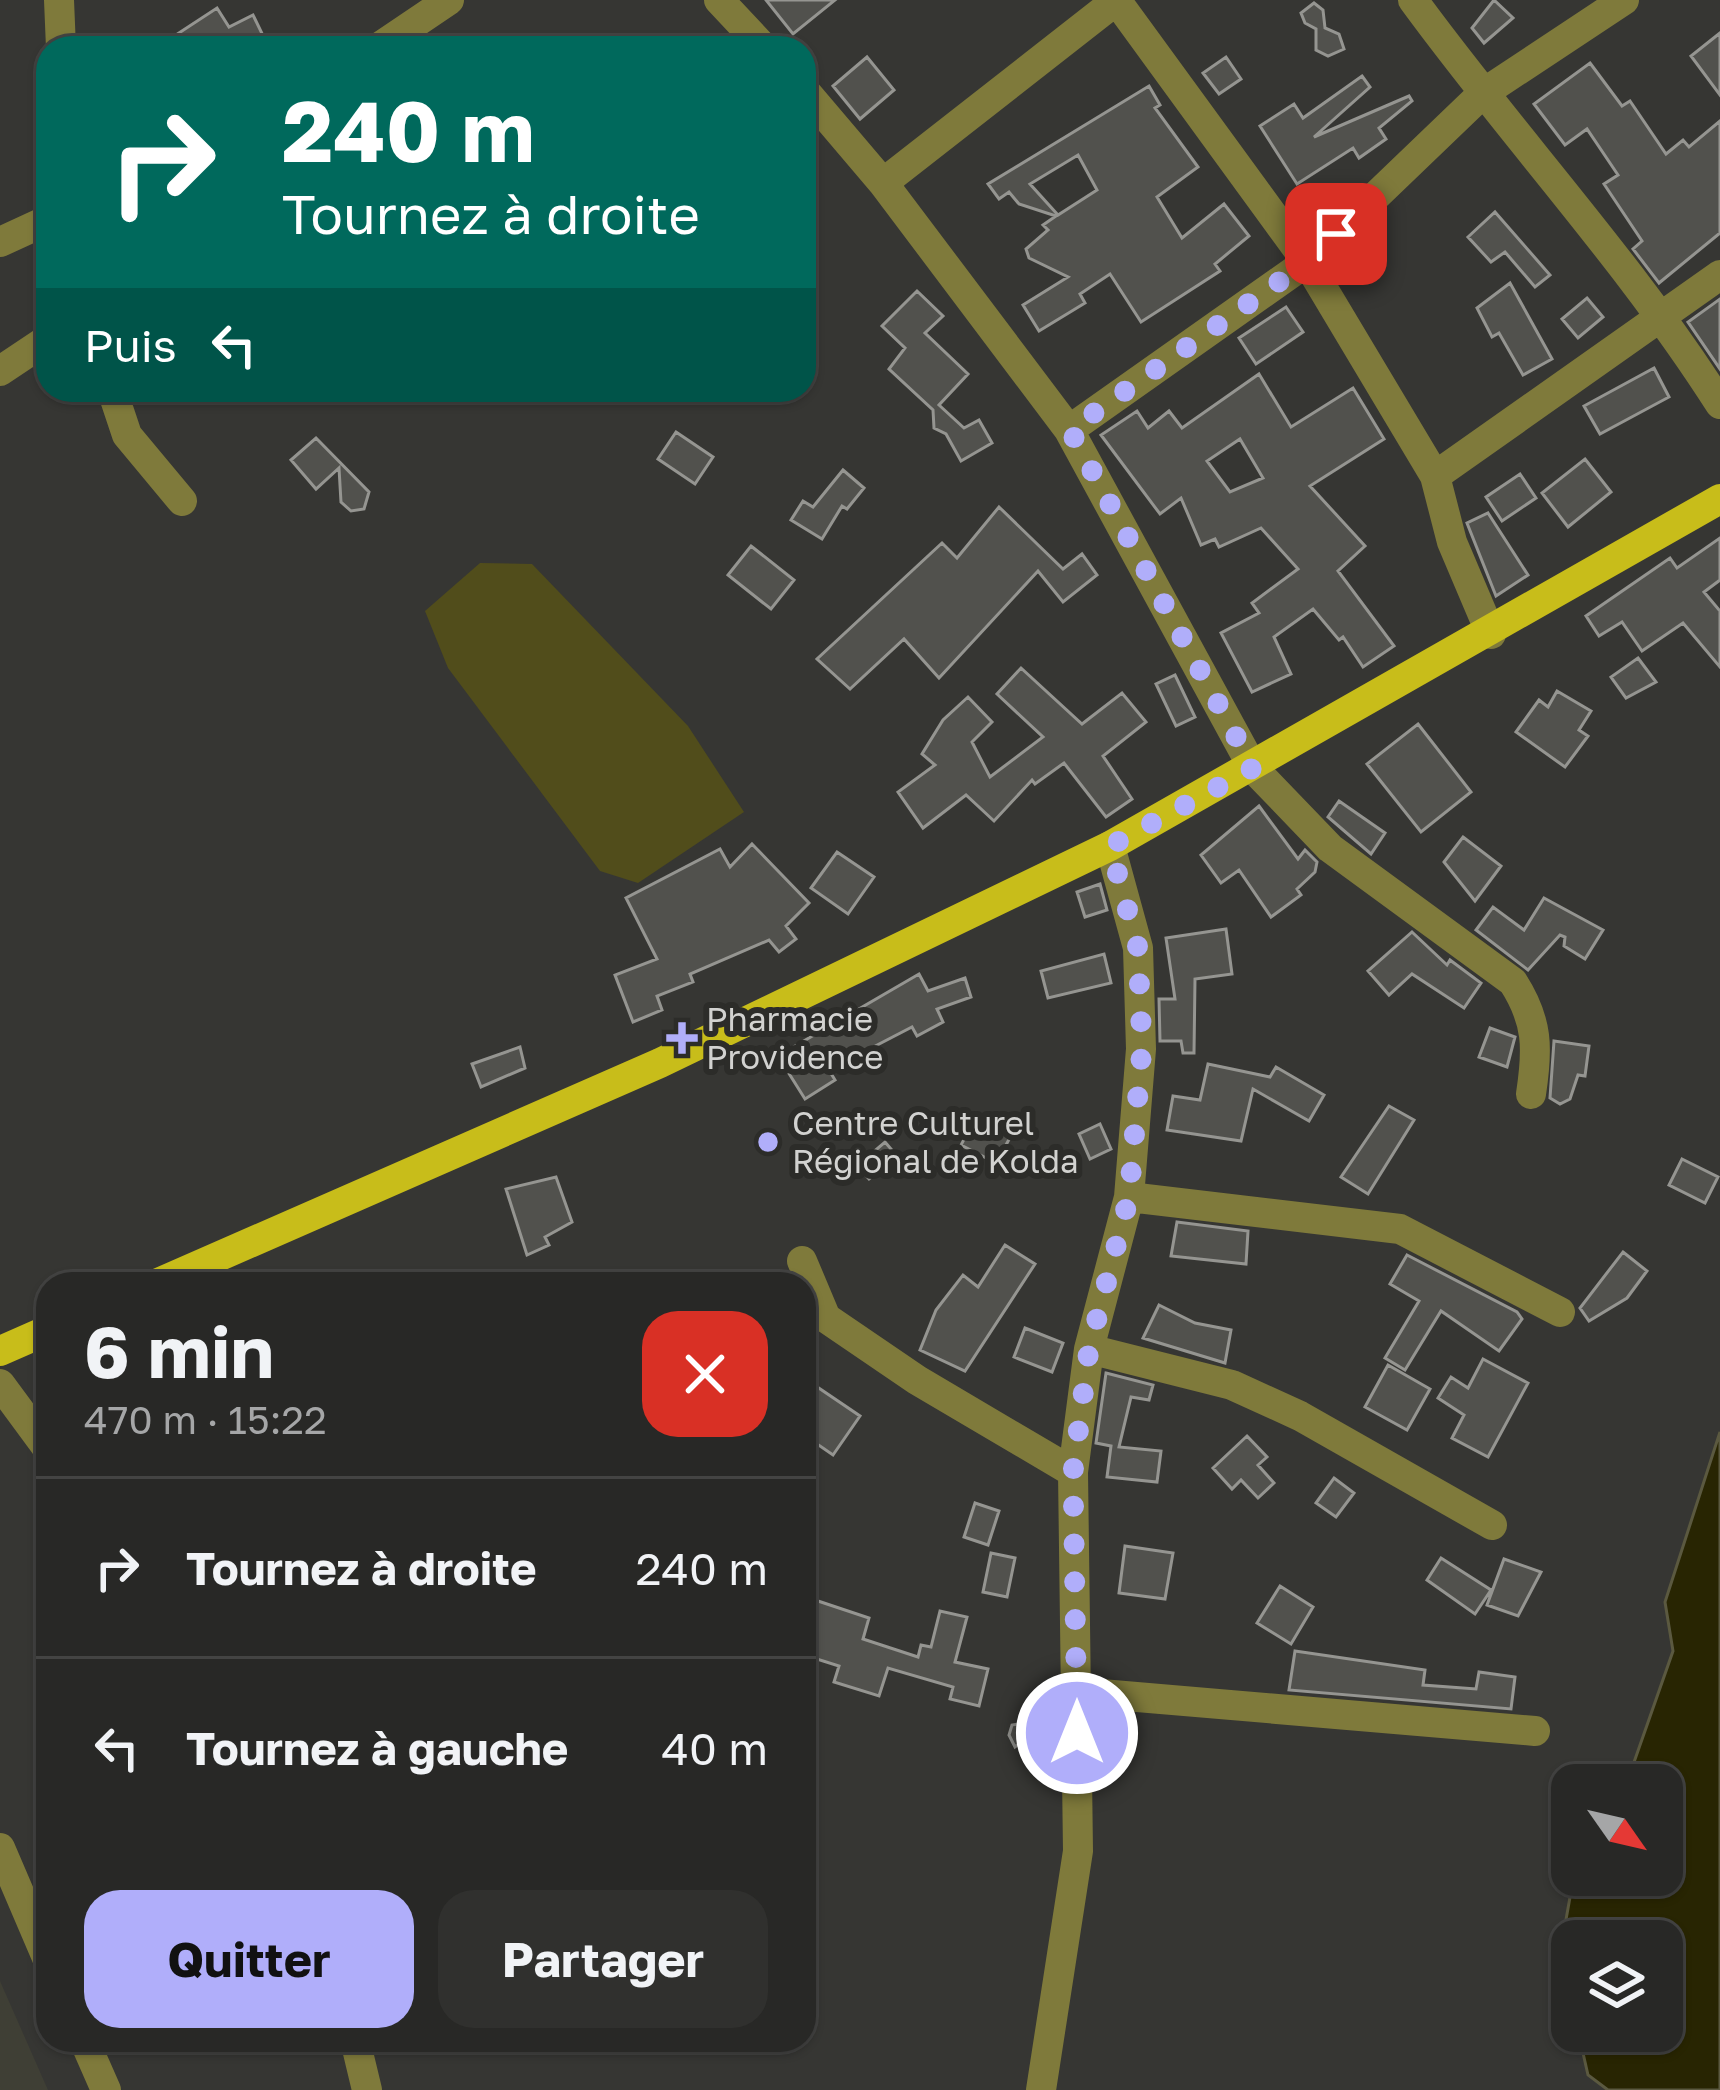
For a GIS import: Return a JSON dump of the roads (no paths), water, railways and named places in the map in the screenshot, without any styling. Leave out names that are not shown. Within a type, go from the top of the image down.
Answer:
[{"type":"main road","points":[[183,1272],[660,1063],[1110,846],[1720,500]]},
{"type":"main road","points":[[0,1351],[36,1335]]},
{"type":"street","points":[[59,0],[60,36]]},
{"type":"street","points":[[396,36],[449,0]]},
{"type":"street","points":[[718,0],[752,36]]},
{"type":"street","points":[[883,183],[1116,0],[1307,262],[1435,476],[1452,542],[1491,634]]},
{"type":"street","points":[[1413,0],[1482,94],[1664,316],[1720,404]]},
{"type":"street","points":[[1070,430],[1307,262],[1482,94],[1624,0]]},
{"type":"street","points":[[816,104],[883,183],[1070,430],[1253,768],[1330,848],[1513,982],[1533,1013],[1538,1046],[1531,1094]]},
{"type":"street","points":[[0,242],[36,226]]},
{"type":"street","points":[[1435,476],[1720,275]]},
{"type":"street","points":[[0,371],[36,347]]},
{"type":"street","points":[[116,402],[127,435],[182,501]]},
{"type":"street","points":[[1041,2090],[1078,1851],[1073,1472],[1089,1349],[1129,1197],[1142,1048],[1138,948],[1110,846]]},
{"type":"street","points":[[1129,1197],[1400,1229],[1560,1312]]},
{"type":"street","points":[[802,1261],[807,1272]]},
{"type":"street","points":[[816,1294],[826,1318],[917,1380],[1073,1472]]},
{"type":"street","points":[[1089,1349],[1232,1385],[1300,1416],[1492,1525]]},
{"type":"street","points":[[0,1384],[36,1432]]},
{"type":"street","points":[[1078,1692],[1535,1731]]},
{"type":"street","points":[[0,1848],[36,1932]]},
{"type":"street","points":[[89,2052],[106,2090]]},
{"type":"street","points":[[358,2052],[367,2090]]},
{"type":"place","name":"Pharmacie Providence","points":[[682,1038]]},
{"type":"place","name":"Centre Culturel Régional de Kolda","points":[[768,1142]]}]
